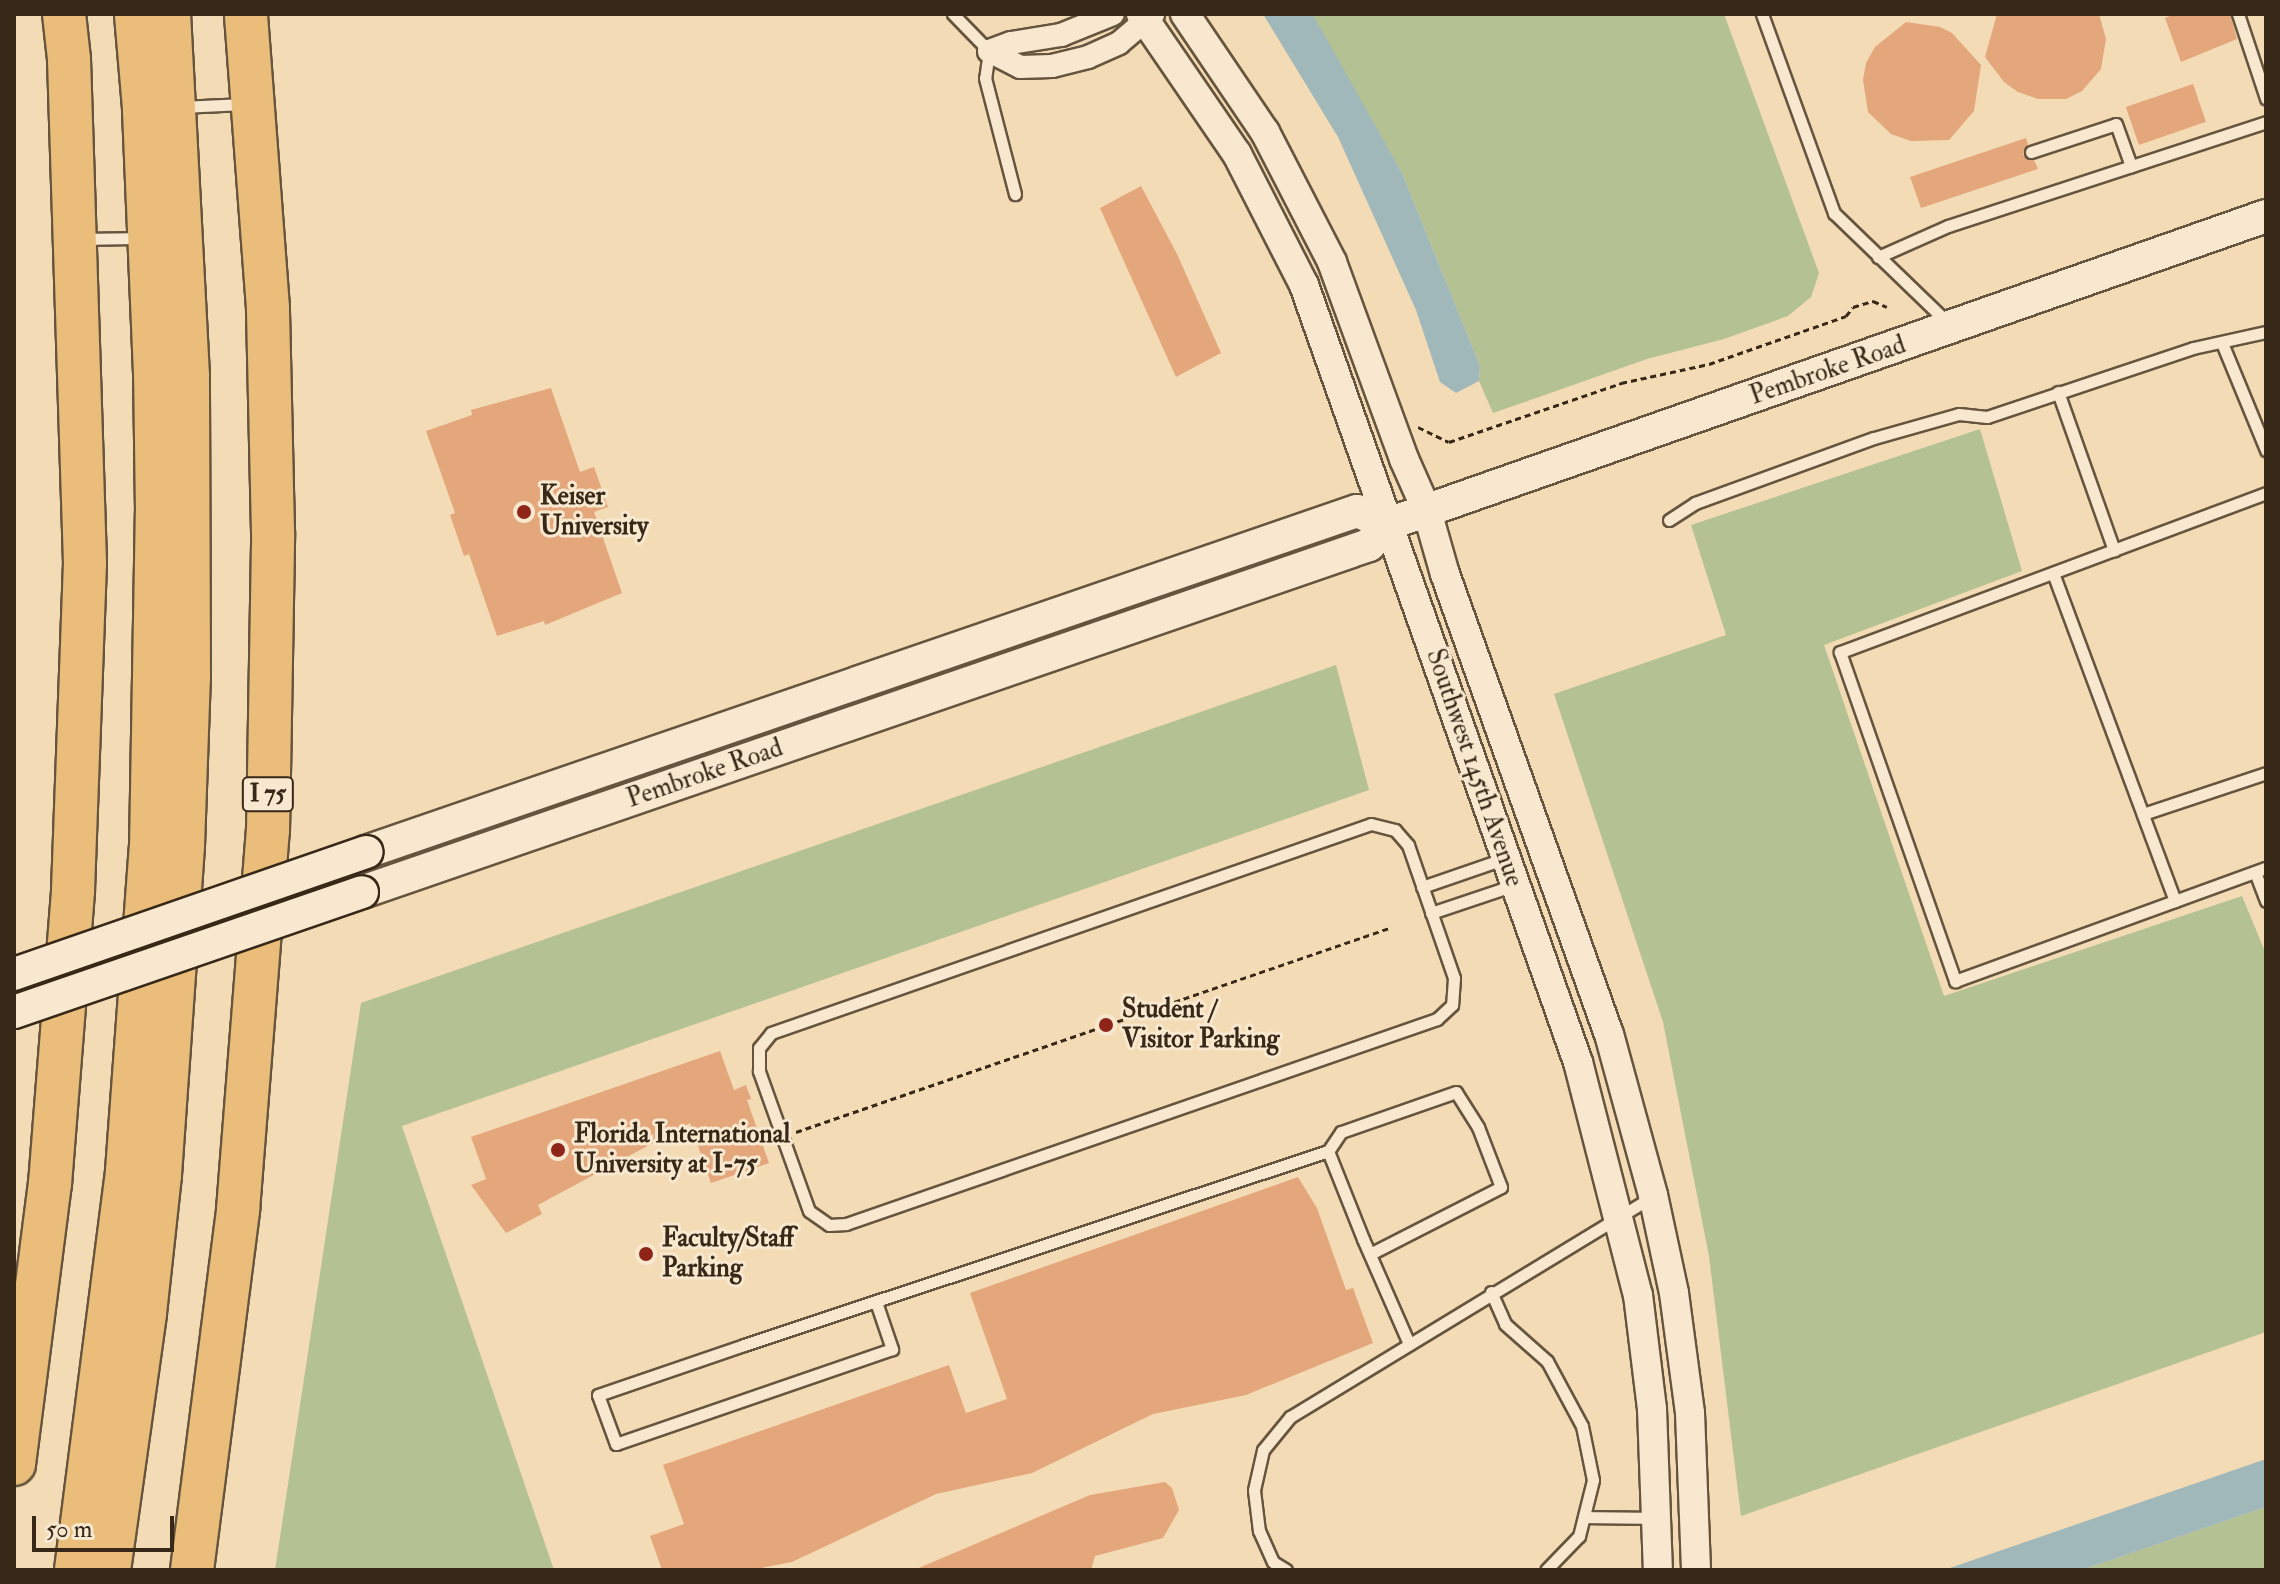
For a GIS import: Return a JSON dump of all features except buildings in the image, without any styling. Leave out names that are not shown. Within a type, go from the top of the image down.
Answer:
[{"type":"highway","points":[[14,1464],[50,1184],[73,890],[85,563],[64,14]]},
{"type":"highway","points":[[76,1570],[127,1171],[151,848],[157,512],[150,238],[136,14]]},
{"type":"highway","points":[[109,1570],[145,1313],[160,1175],[183,846],[190,517],[188,361],[169,14]]},
{"type":"highway","name":"I 75","points":[[192,1570],[238,1210],[268,831],[273,516],[268,308],[246,14]]},
{"type":"main road","name":"Pembroke Road","points":[[14,1012],[1369,545],[1388,524],[2266,216]]},
{"type":"main road","name":"Pembroke Road","points":[[14,974],[1357,511],[1388,524]]},
{"type":"street","points":[[989,51],[1011,43],[1061,35],[1113,14]]},
{"type":"street","name":"Southwest 145th Avenue","points":[[1185,14],[1265,132],[1332,262],[1404,459],[1427,511],[1445,574],[1609,1034],[1653,1195],[1674,1293],[1690,1413],[1696,1570]]},
{"type":"street","points":[[989,51],[1020,67],[1052,66],[1088,57],[1119,43],[1147,16]]},
{"type":"street","name":"Southwest 145th Avenue","points":[[1147,16],[1237,154],[1304,285],[1578,1062],[1638,1295],[1652,1409],[1658,1570]]},
{"type":"lane","points":[[953,14],[989,51],[985,78],[1015,194]]},
{"type":"lane","points":[[1762,14],[1834,213],[1954,327]]},
{"type":"lane","points":[[2238,14],[2266,98]]},
{"type":"lane","points":[[176,107],[253,104]]},
{"type":"lane","points":[[1878,257],[1948,226],[2266,122]]},
{"type":"lane","points":[[2031,152],[2116,124],[2131,166]]},
{"type":"lane","points":[[75,239],[150,238]]},
{"type":"lane","points":[[1669,520],[1678,511],[1695,503],[1874,438],[1959,414],[1987,417],[2193,348],[2266,332]]},
{"type":"lane","points":[[2222,343],[2263,430],[2266,450]]},
{"type":"lane","points":[[2058,392],[2114,550]]},
{"type":"lane","points":[[2266,493],[1840,652],[1955,981],[2261,870],[2266,901]]},
{"type":"lane","points":[[2053,573],[2175,901]]},
{"type":"lane","points":[[2143,814],[2266,773]]},
{"type":"lane","points":[[1371,824],[1387,826],[1401,835],[1422,887],[1455,987],[1452,1005],[1446,1013],[1423,1025],[839,1225],[821,1222],[806,1207],[759,1071],[757,1054],[765,1037],[789,1024],[1371,824]]},
{"type":"lane","points":[[1422,887],[1511,871]]},
{"type":"lane","points":[[1431,913],[1511,871]]},
{"type":"lane","points":[[876,1302],[892,1349],[616,1444],[598,1395],[876,1302],[1328,1151],[1341,1132],[1456,1092],[1478,1127],[1501,1187],[1370,1254]]},
{"type":"lane","points":[[1328,1151],[1409,1344]]},
{"type":"lane","points":[[1286,1570],[1273,1562],[1259,1531],[1254,1490],[1263,1450],[1290,1417],[1653,1195]]},
{"type":"lane","points":[[1491,1292],[1505,1324],[1547,1361],[1582,1426],[1593,1480],[1579,1536],[1546,1570]]},
{"type":"lane","points":[[1584,1517],[1656,1518]]},
{"type":"path","points":[[1410,424],[1449,442],[1621,383],[1709,364],[1846,316],[1853,307],[1873,301],[1887,307]]},
{"type":"path","points":[[781,1137],[1389,928]]},
{"type":"green space","points":[[1311,14],[1724,14],[1819,273],[1811,297],[1788,316],[1724,339],[1647,359],[1493,413],[1479,381],[1480,366],[1402,173]]},
{"type":"green space","points":[[1980,429],[2022,571],[1824,645],[1944,996],[2242,896],[2266,954],[2266,1332],[1741,1516],[1709,1256],[1663,1022],[1554,694],[1726,635],[1691,525]]},
{"type":"green space","points":[[1336,665],[1369,790],[402,1126],[554,1570],[275,1570],[361,1003]]},
{"type":"green space","points":[[2266,1507],[2266,1570],[2082,1570]]},
{"type":"water","points":[[1263,14],[1311,14],[1316,20],[1402,173],[1480,366],[1479,381],[1456,393],[1440,382],[1416,310],[1338,137]]},
{"type":"water","points":[[2266,1459],[2266,1507],[2082,1570],[1944,1570]]},
{"type":"place","name":"Keiser University","points":[[524,512]]},
{"type":"place","name":"Student / Visitor Parking","points":[[1106,1025]]},
{"type":"place","name":"Florida International University at I-75","points":[[558,1150]]},
{"type":"place","name":"Faculty/Staff Parking","points":[[646,1254]]}]
